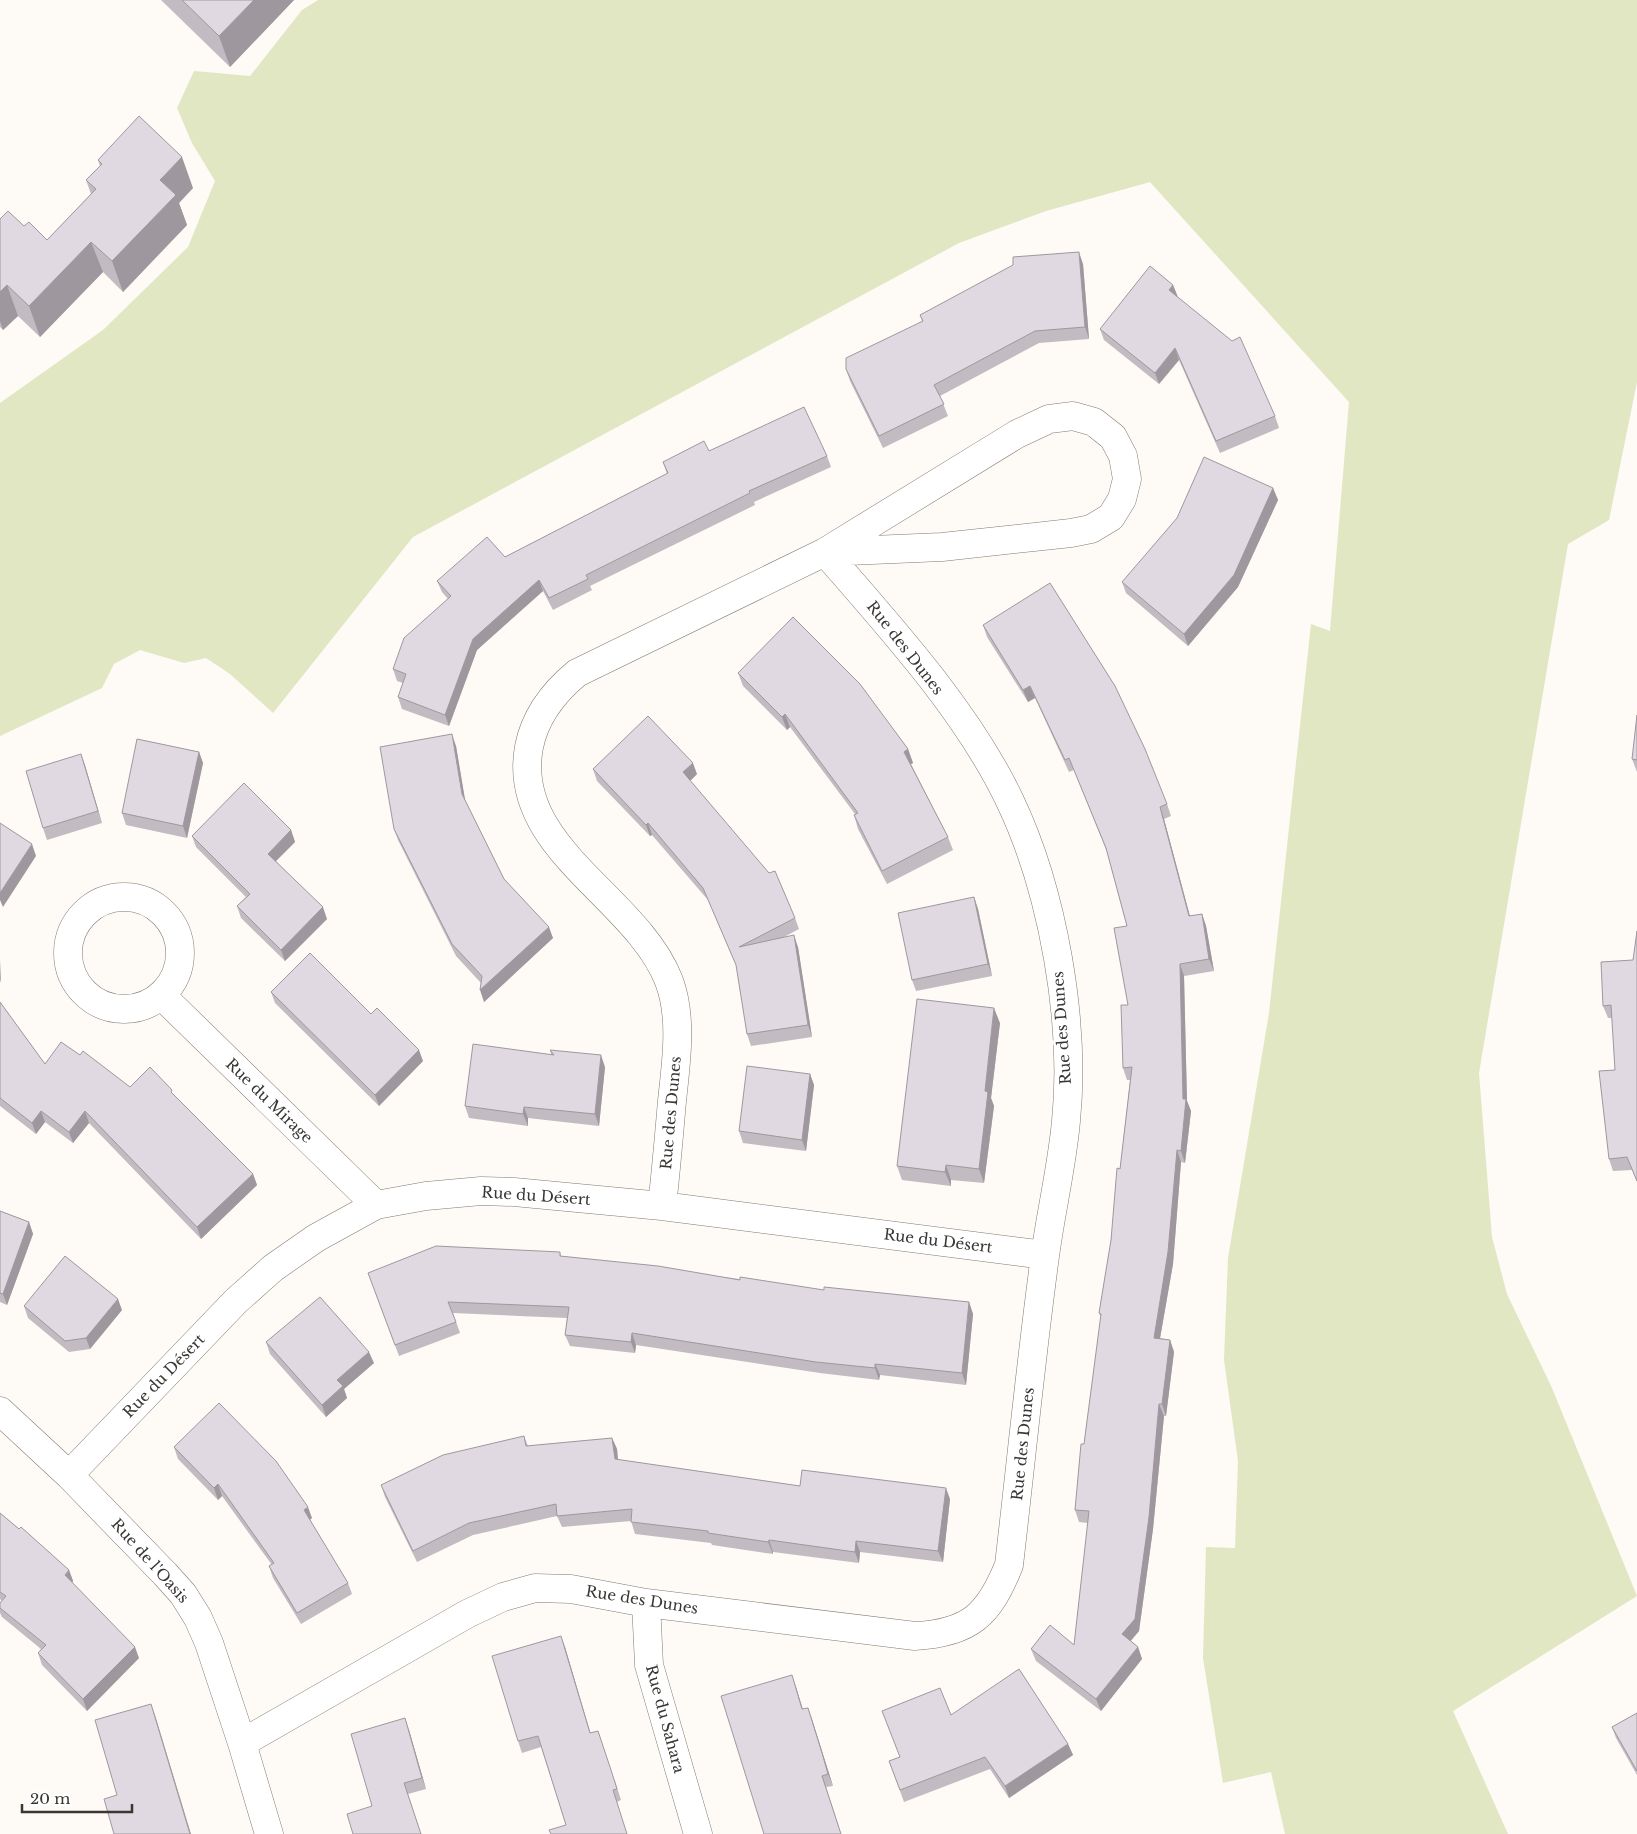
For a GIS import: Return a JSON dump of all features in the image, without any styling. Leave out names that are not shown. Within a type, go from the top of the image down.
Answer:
[{"type":"street","name":"Rue des Dunes","points":[[662,1206],[677,1044],[670,982],[657,954],[635,927],[566,856],[546,830],[533,797],[526,765],[531,738],[543,710],[559,688],[577,673],[826,552],[1017,434],[1049,419],[1073,416],[1094,422],[1113,437],[1123,456],[1127,479],[1122,499],[1111,517],[1091,529],[1071,533],[942,547],[826,552]]},
{"type":"street","name":"Rue des Dunes","points":[[242,1742],[467,1614],[502,1597],[535,1588],[571,1589],[646,1603],[915,1636],[938,1635],[963,1627],[982,1612],[998,1592],[1009,1565],[1045,1255],[1066,1121],[1068,1064],[1058,968],[1046,903],[1010,802],[983,752],[900,639],[826,552]]},
{"type":"street","points":[[123,896],[143,899],[160,909],[173,924],[179,942],[180,962],[174,981],[162,996],[147,1005],[129,1010],[111,1009],[94,1002],[81,991],[71,975],[67,958],[68,940],[75,923],[86,910],[104,900],[123,896]]},
{"type":"street","name":"Rue du Mirage","points":[[162,996],[376,1205]]},
{"type":"street","name":"Rue du Désert","points":[[69,1475],[236,1301],[273,1268],[316,1238],[376,1205],[426,1196],[481,1191],[514,1192],[662,1206],[1045,1255]]},
{"type":"street","name":"Rue de l'Oasis","points":[[0,1411],[69,1475],[183,1594],[198,1618],[209,1644],[242,1742],[269,1834]]},
{"type":"street","name":"Rue du Sahara","points":[[646,1603],[648,1665],[698,1834]]},
{"type":"green space","points":[[318,0],[1637,0],[1637,382],[1609,520],[1568,544],[1479,1073],[1492,1237],[1507,1294],[1552,1388],[1637,1596],[1453,1711],[1508,1834],[1285,1834],[1271,1772],[1223,1783],[1203,1658],[1206,1547],[1235,1548],[1238,1461],[1224,1360],[1228,1258],[1269,1013],[1311,624],[1330,631],[1349,402],[1150,182],[1046,211],[959,243],[413,537],[273,713],[230,674],[206,658],[184,663],[140,650],[114,664],[102,688],[0,736],[0,403],[103,330],[188,247],[215,181],[192,143],[177,108],[194,71],[250,76],[302,10]]},
{"type":"building","points":[[182,0],[254,0],[219,36]]},
{"type":"building","points":[[139,116],[182,157],[160,180],[176,195],[112,261],[91,242],[29,306],[7,285],[0,292],[0,219],[8,211],[24,226],[29,222],[47,240],[96,189],[86,180],[102,164],[98,160]]},
{"type":"building","points":[[1079,252],[1085,327],[1035,331],[934,385],[944,404],[879,436],[846,369],[846,358],[923,321],[920,315],[1013,265],[1013,257]]},
{"type":"building","points":[[1150,266],[1173,285],[1169,290],[1232,341],[1240,337],[1275,416],[1216,441],[1175,348],[1155,373],[1100,329]]},
{"type":"building","points":[[804,407],[827,456],[749,491],[750,493],[586,575],[588,579],[549,598],[539,580],[473,639],[445,715],[398,697],[406,674],[393,669],[404,638],[451,596],[437,581],[487,537],[505,557],[668,473],[663,462],[704,441],[709,451]]},
{"type":"building","points":[[1204,457],[1273,488],[1234,575],[1184,634],[1122,582],[1177,518]]},
{"type":"building","points":[[1050,583],[1115,686],[1145,749],[1167,804],[1160,807],[1189,916],[1202,914],[1209,959],[1180,964],[1183,1099],[1186,1099],[1181,1151],[1177,1150],[1168,1252],[1154,1338],[1170,1340],[1162,1404],[1159,1404],[1149,1517],[1135,1619],[1122,1634],[1138,1647],[1096,1699],[1031,1649],[1050,1625],[1074,1645],[1089,1511],[1075,1510],[1081,1444],[1084,1444],[1101,1314],[1099,1313],[1111,1240],[1117,1168],[1120,1169],[1132,1067],[1123,1068],[1121,1005],[1128,1005],[1114,928],[1127,926],[1106,848],[1069,758],[1065,760],[1030,686],[1023,690],[983,625]]},
{"type":"building","points":[[793,617],[860,684],[908,749],[904,752],[948,837],[882,871],[854,815],[858,813],[785,714],[782,717],[738,673]]},
{"type":"building","points":[[1637,715],[1637,760],[1632,759]]},
{"type":"building","points":[[648,716],[693,763],[683,772],[769,873],[775,871],[795,918],[739,947],[794,935],[808,1025],[747,1034],[736,965],[703,888],[648,823],[646,825],[593,769]]},
{"type":"building","points":[[452,734],[462,794],[504,879],[549,927],[480,990],[482,976],[452,944],[394,829],[380,747]]},
{"type":"building","points":[[137,739],[199,752],[183,826],[122,813]]},
{"type":"building","points":[[81,754],[98,811],[43,828],[26,771]]},
{"type":"building","points":[[244,783],[291,830],[268,854],[323,907],[281,950],[237,906],[250,894],[192,836]]},
{"type":"building","points":[[0,823],[32,844],[0,893]]},
{"type":"building","points":[[974,897],[988,964],[912,980],[898,913]]},
{"type":"building","points":[[1637,931],[1637,1181],[1627,1157],[1609,1159],[1599,1071],[1615,1070],[1611,1005],[1603,1006],[1601,962],[1633,960]]},
{"type":"building","points":[[310,953],[371,1014],[377,1008],[419,1050],[375,1095],[271,992]]},
{"type":"building","points":[[917,999],[994,1008],[985,1091],[988,1092],[979,1169],[946,1165],[945,1172],[897,1166]]},
{"type":"building","points":[[0,1002],[45,1064],[61,1042],[80,1055],[83,1051],[130,1087],[150,1067],[172,1090],[171,1092],[253,1174],[197,1227],[85,1111],[69,1132],[41,1111],[32,1123],[0,1098]]},
{"type":"building","points":[[473,1044],[554,1055],[550,1050],[601,1055],[595,1114],[524,1107],[523,1114],[465,1106]]},
{"type":"building","points":[[747,1066],[810,1074],[802,1140],[739,1131]]},
{"type":"building","points":[[0,1211],[29,1222],[3,1294],[0,1293]]},
{"type":"building","points":[[436,1246],[560,1252],[560,1256],[658,1266],[740,1280],[740,1277],[824,1290],[824,1287],[969,1302],[962,1373],[875,1364],[875,1368],[816,1362],[632,1333],[631,1342],[565,1335],[569,1307],[448,1302],[456,1322],[395,1345],[368,1273]]},
{"type":"building","points":[[65,1256],[118,1299],[86,1338],[65,1341],[24,1306]]},
{"type":"building","points":[[320,1297],[369,1352],[337,1380],[343,1386],[322,1405],[266,1342]]},
{"type":"building","points":[[219,1403],[276,1461],[308,1507],[304,1510],[348,1583],[297,1613],[269,1566],[274,1563],[218,1484],[214,1488],[174,1447]]},
{"type":"building","points":[[524,1436],[526,1446],[612,1438],[615,1459],[800,1486],[802,1470],[946,1488],[938,1551],[856,1541],[855,1552],[769,1540],[768,1542],[708,1533],[708,1531],[631,1522],[632,1509],[557,1516],[556,1504],[469,1523],[413,1551],[381,1485],[443,1455]]},
{"type":"building","points":[[0,1513],[19,1529],[21,1527],[69,1570],[65,1575],[135,1647],[83,1699],[38,1653],[46,1645],[0,1608],[0,1603],[6,1596],[0,1592]]},
{"type":"building","points":[[561,1636],[590,1733],[598,1731],[611,1770],[617,1789],[613,1790],[627,1834],[551,1834],[549,1830],[566,1825],[538,1736],[518,1741],[492,1656]]},
{"type":"building","points":[[1019,1669],[1068,1744],[1005,1786],[985,1757],[900,1790],[889,1761],[900,1757],[882,1711],[940,1688],[951,1715]]},
{"type":"building","points":[[792,1675],[802,1709],[808,1708],[822,1753],[828,1774],[822,1776],[841,1834],[764,1834],[721,1696]]},
{"type":"building","points":[[151,1704],[190,1834],[114,1834],[104,1799],[117,1795],[95,1720]]},
{"type":"building","points":[[1637,1713],[1637,1771],[1612,1727]]},
{"type":"building","points":[[405,1718],[422,1778],[404,1783],[421,1834],[353,1834],[347,1814],[372,1806],[351,1734]]}]
